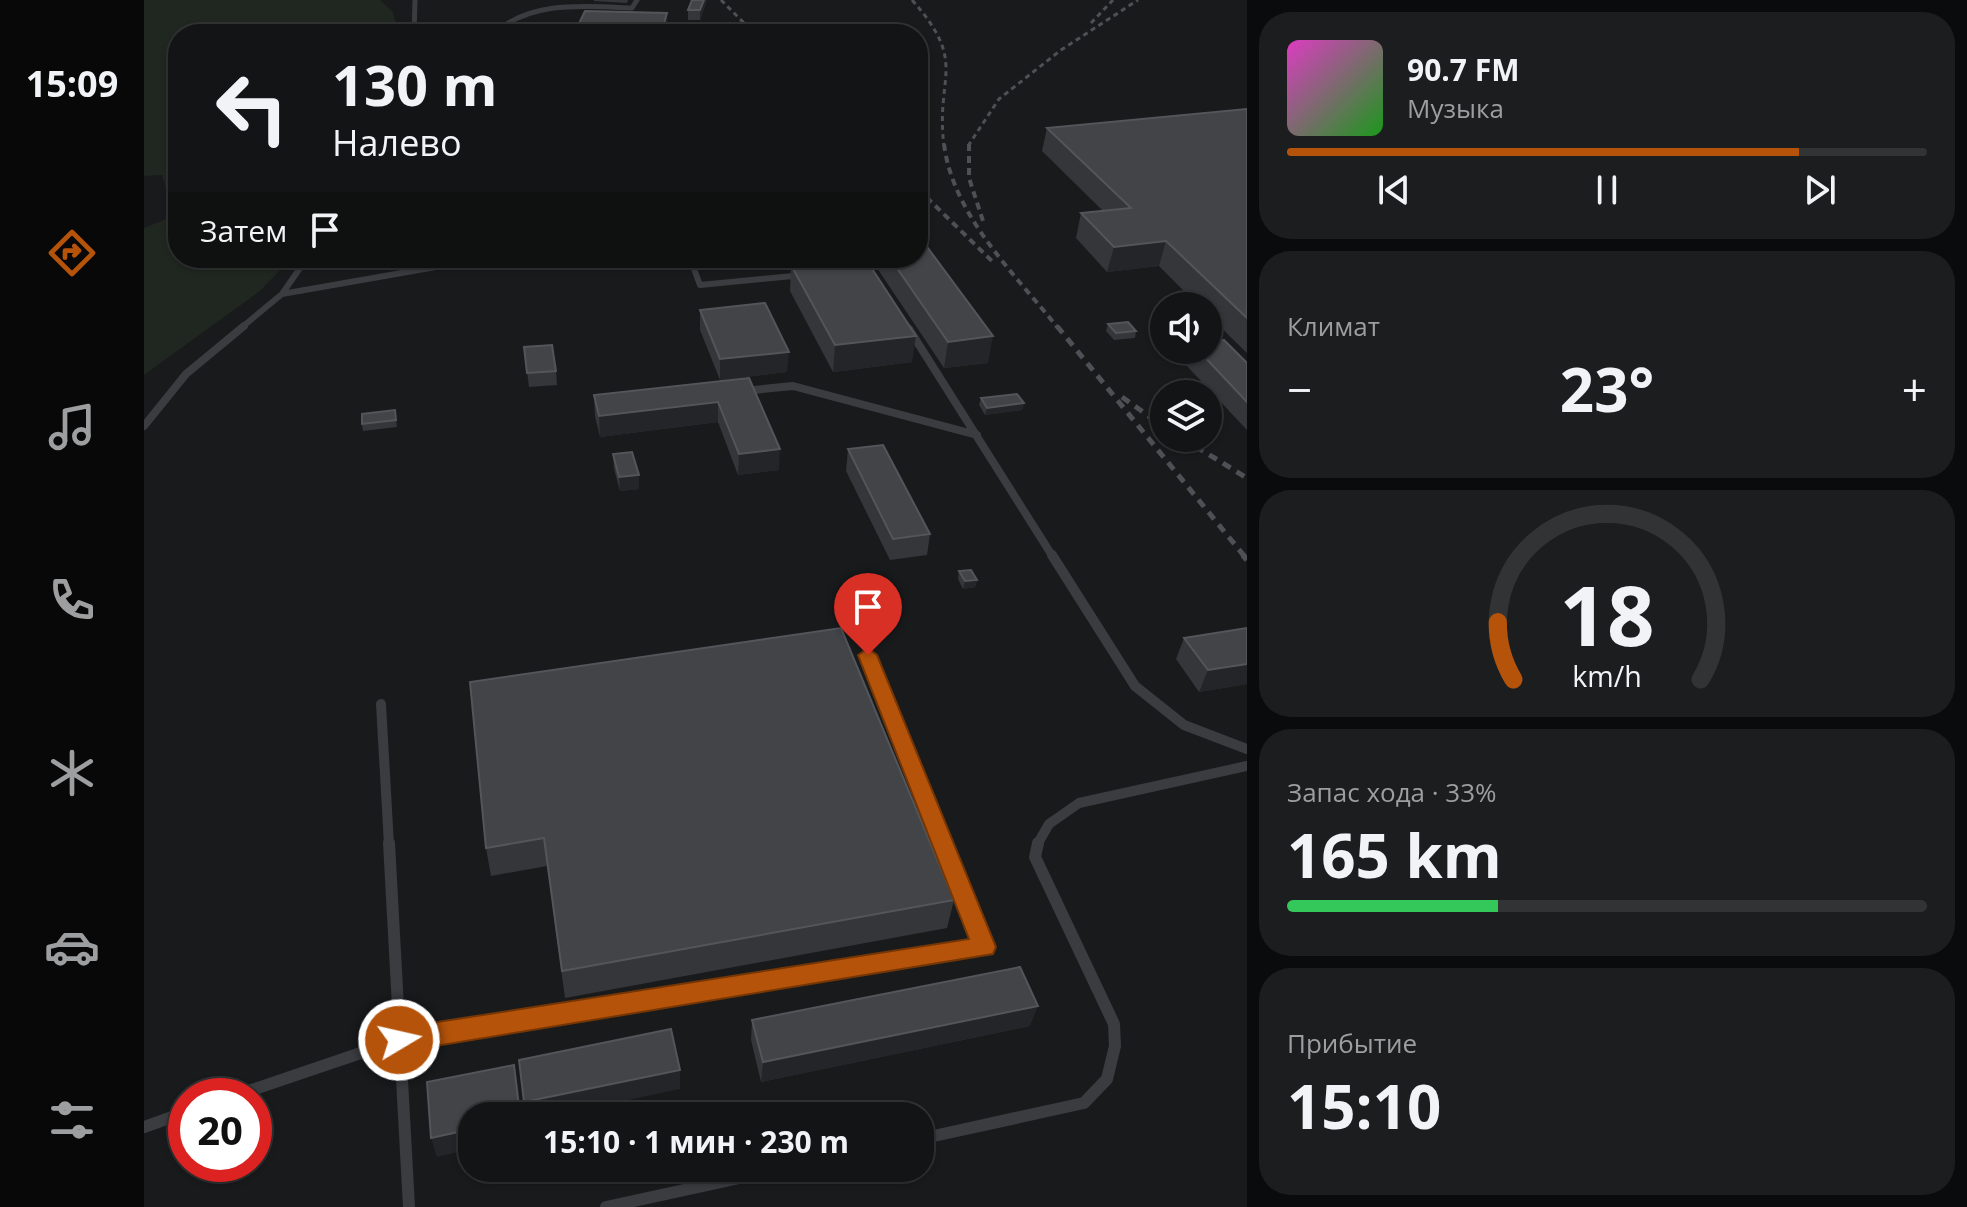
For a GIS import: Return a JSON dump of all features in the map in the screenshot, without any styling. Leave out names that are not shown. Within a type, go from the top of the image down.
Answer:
[{"type":"lane","points":[[414,24],[415,0]]},
{"type":"lane","points":[[499,24],[502,20],[548,0]]},
{"type":"lane","points":[[541,5],[632,8],[637,0]]},
{"type":"lane","points":[[144,426],[186,374],[282,294],[300,268]]},
{"type":"lane","points":[[282,294],[430,268]]},
{"type":"lane","points":[[694,268],[700,285],[808,275]]},
{"type":"lane","points":[[904,322],[1135,686],[1184,725],[1247,749]]},
{"type":"lane","points":[[735,392],[793,386],[977,435]]},
{"type":"lane","points":[[272,1083],[399,1040],[984,947],[868,655]]},
{"type":"lane","points":[[381,704],[409,1207]]},
{"type":"lane","points":[[934,1136],[1084,1103],[1107,1079],[1115,1046],[1114,1024],[1035,857],[1038,834],[1058,813],[1079,803],[1247,766]]},
{"type":"lane","points":[[144,1127],[168,1118]]},
{"type":"lane","points":[[606,1207],[721,1182]]},
{"type":"shaded area","points":[[144,0],[380,0],[393,12],[396,24],[168,24],[168,196],[162,175],[144,176]]},
{"type":"shaded area","points":[[168,218],[168,268],[282,268],[260,291],[144,375],[144,228]]},
{"type":"building","points":[[692,0],[704,0],[700,10],[688,10]]},
{"type":"building","points":[[585,11],[667,13],[664,24],[579,24]]},
{"type":"building","points":[[1247,109],[1247,318],[1166,241],[1114,247],[1081,213],[1131,208],[1047,128]]},
{"type":"building","points":[[928,248],[993,336],[948,342],[897,268],[928,268]]},
{"type":"building","points":[[793,268],[872,268],[916,336],[835,345]]},
{"type":"building","points":[[765,303],[789,352],[720,359],[700,310]]},
{"type":"building","points":[[1128,322],[1136,331],[1116,333],[1108,324]]},
{"type":"building","points":[[1222,340],[1247,363],[1247,402],[1211,364],[1222,364]]},
{"type":"building","points":[[552,345],[556,371],[527,373],[524,347]]},
{"type":"building","points":[[749,378],[780,449],[739,454],[718,402],[599,416],[594,395]]},
{"type":"building","points":[[1017,394],[1024,403],[987,408],[981,398]]},
{"type":"building","points":[[395,410],[396,420],[362,424],[362,414]]},
{"type":"building","points":[[883,445],[930,534],[893,539],[848,449]]},
{"type":"building","points":[[632,452],[639,475],[619,477],[613,454]]},
{"type":"building","points":[[971,570],[977,580],[965,581],[959,571]]},
{"type":"building","points":[[841,628],[954,900],[562,971],[544,838],[486,848],[470,682]]},
{"type":"building","points":[[1247,628],[1247,664],[1208,670],[1184,638]]},
{"type":"building","points":[[1020,967],[1038,1006],[763,1062],[752,1020]]},
{"type":"building","points":[[671,1029],[680,1070],[524,1102],[519,1060]]},
{"type":"building","points":[[514,1065],[518,1102],[458,1102],[458,1132],[431,1138],[427,1082]]},
{"type":"railway","points":[[721,0],[745,24]]},
{"type":"railway","points":[[912,0],[940,40],[945,56],[944,146]]},
{"type":"railway","points":[[1091,23],[1113,0]]},
{"type":"railway","points":[[969,144],[999,99],[1061,50],[1138,0]]},
{"type":"railway","points":[[944,144],[950,170],[973,220],[1005,265],[1058,328]]},
{"type":"railway","points":[[969,144],[969,178],[984,224]]},
{"type":"railway","points":[[928,199],[995,264]]},
{"type":"railway","points":[[1057,326],[1245,557]]},
{"type":"railway","points":[[1122,397],[1150,417]]},
{"type":"railway","points":[[1205,452],[1247,478]]},
{"type":"railway","points":[[1243,555],[1247,560]]},
{"type":"route","points":[[399,1040],[984,947],[868,655]]}]
